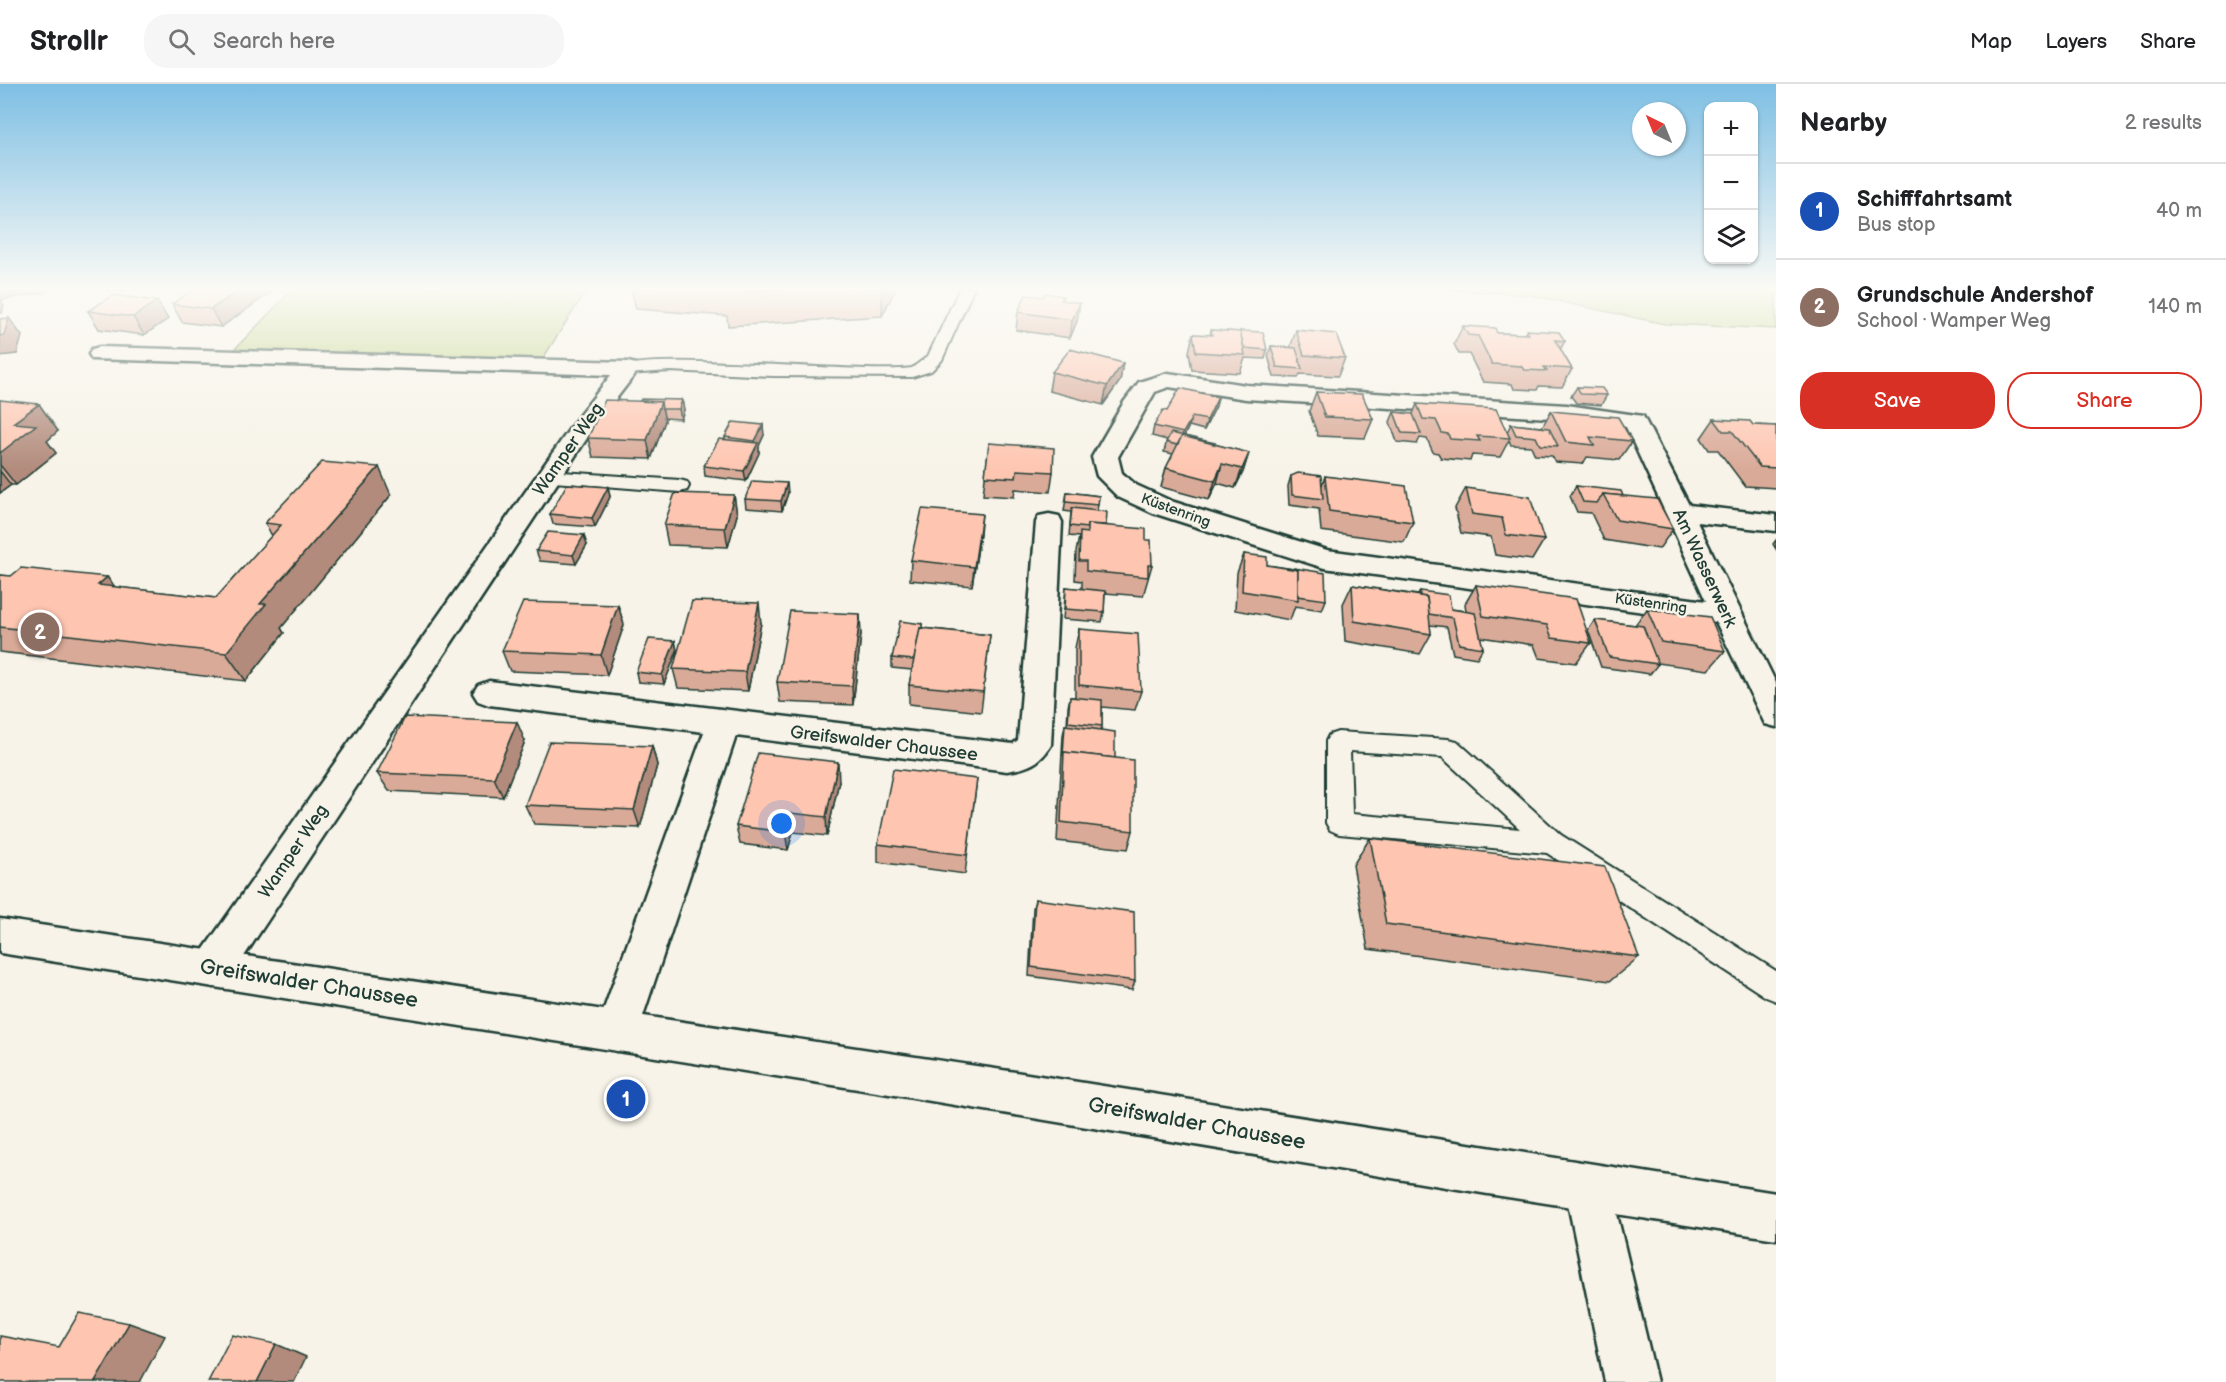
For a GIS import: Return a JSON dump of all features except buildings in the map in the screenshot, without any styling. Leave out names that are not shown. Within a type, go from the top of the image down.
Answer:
[{"type":"street","points":[[100,354],[628,369]]},
{"type":"street","name":"Wamper Weg","points":[[213,969],[548,477],[600,403],[628,369]]},
{"type":"street","name":"Küstenring","points":[[1635,421],[1567,412],[1246,392],[1168,380],[1148,387],[1136,402],[1105,457],[1110,476],[1127,491],[1162,507],[1324,559],[1725,613]]},
{"type":"street","name":"Am Wasserwerk","points":[[1635,421],[1680,512],[1725,613],[1776,715]]},
{"type":"street","points":[[1680,512],[1776,523]]},
{"type":"street","name":"Greifswalder Chaussee","points":[[489,693],[1007,758],[1022,756],[1034,745],[1049,522]]},
{"type":"street","points":[[618,1031],[724,723]]},
{"type":"street","name":"Greifswalder Chaussee","points":[[0,936],[1014,1092],[1588,1189],[1776,1216]]},
{"type":"street","points":[[1588,1189],[1631,1382]]},
{"type":"lane","points":[[628,369],[670,366],[902,374],[918,372],[930,365],[940,349]]},
{"type":"lane","points":[[548,477],[681,486]]},
{"type":"lane","points":[[1552,843],[1339,823],[1338,741],[1448,748],[1552,843],[1776,987]]},
{"type":"green space","points":[[235,349],[549,349],[538,366],[226,358]]},
{"type":"place","name":"Grundschule Andershof","points":[[40,632]]},
{"type":"place","name":"Schifffahrtsamt","points":[[626,1099]]}]
